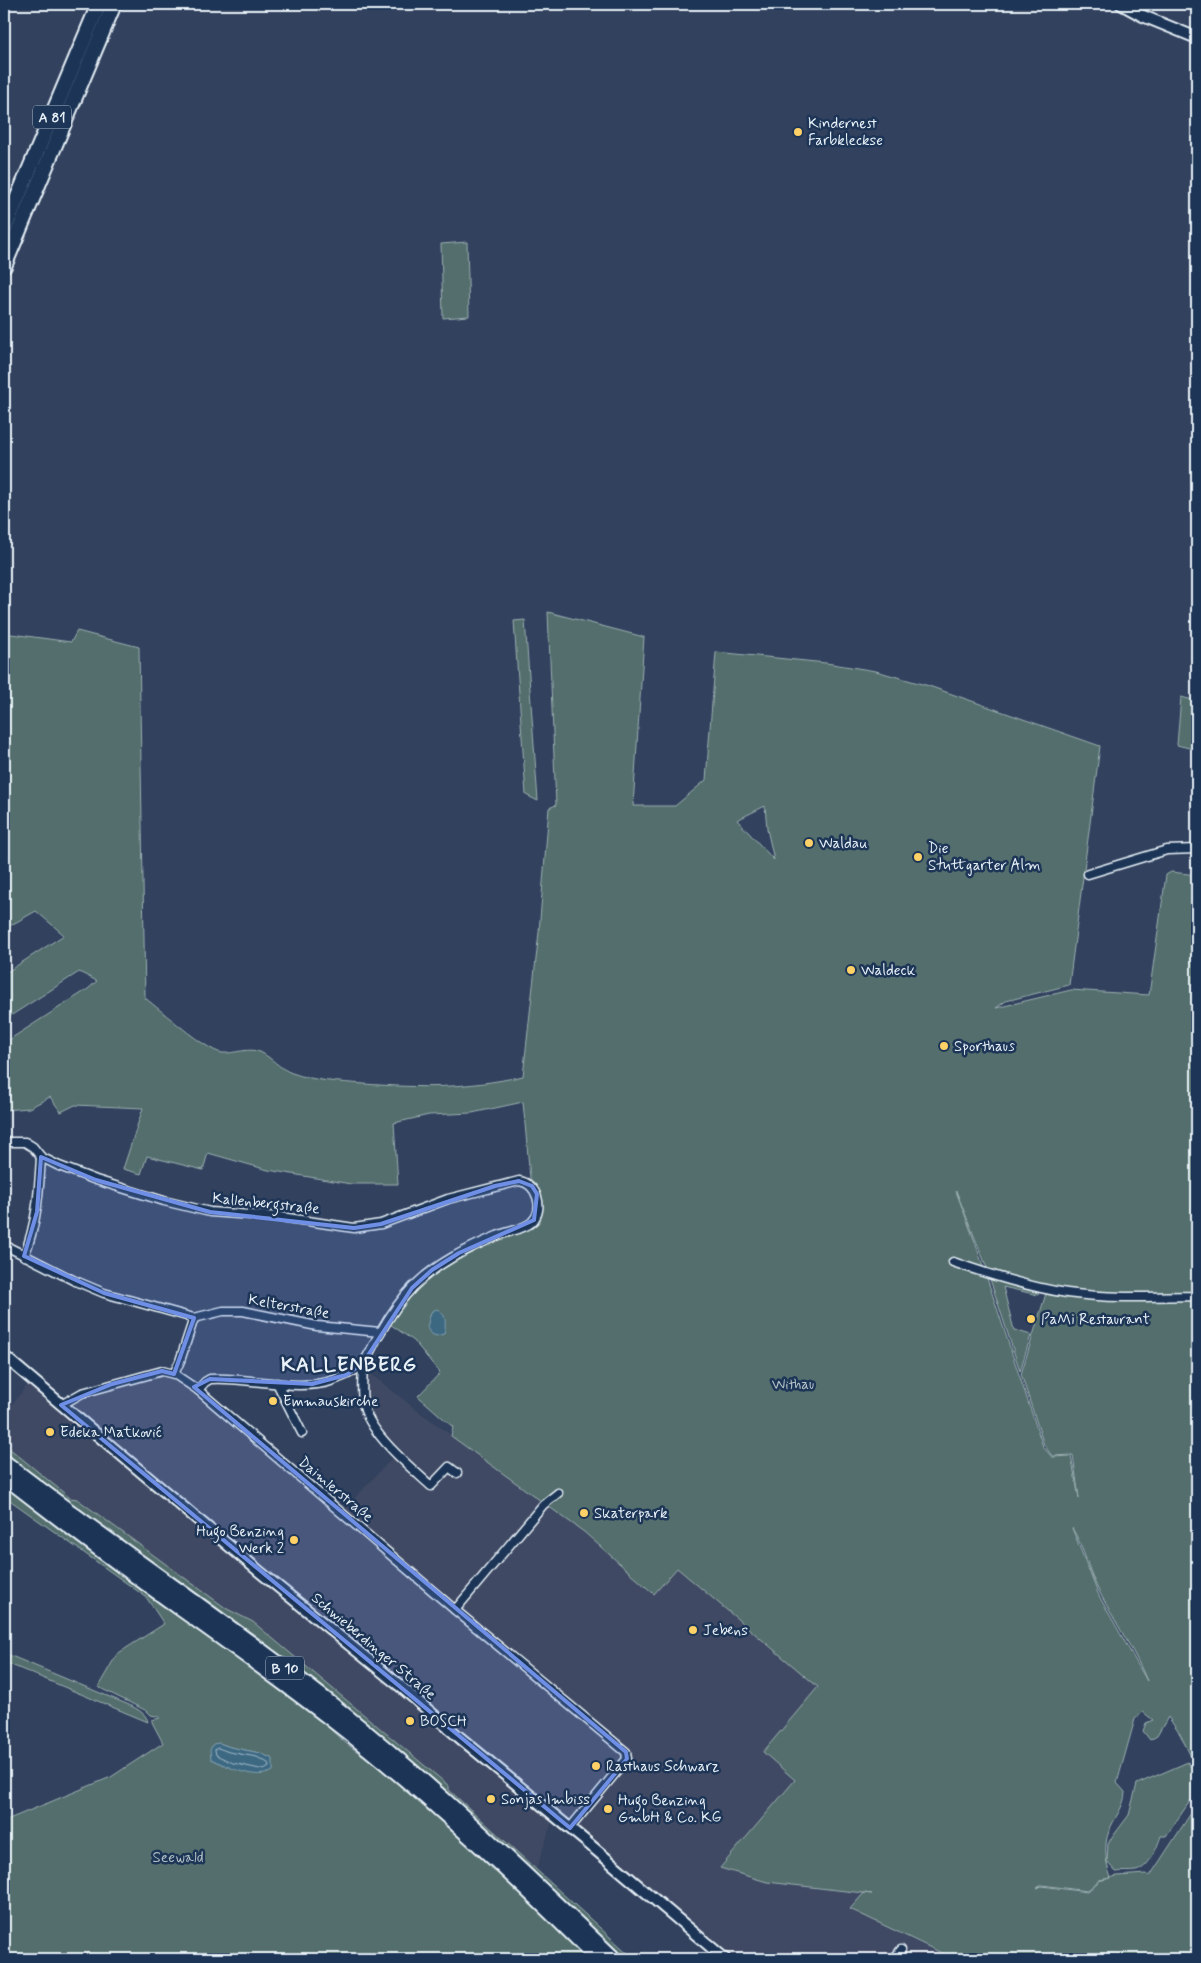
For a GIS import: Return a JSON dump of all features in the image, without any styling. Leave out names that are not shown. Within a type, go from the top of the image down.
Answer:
[{"type":"highway","name":"A 81","points":[[4,230],[99,4]]},
{"type":"highway","name":"A 81","points":[[4,266],[114,4]]},
{"type":"highway","name":"B 10","points":[[4,1462],[54,1502],[262,1651],[340,1712],[456,1809],[614,1959]]},
{"type":"highway","name":"B 10","points":[[4,1476],[179,1607],[251,1657],[336,1722],[448,1818],[598,1959]]},
{"type":"street","points":[[1121,4],[1143,16],[1197,38]]},
{"type":"street","points":[[1088,874],[1167,850],[1197,849]]},
{"type":"street","name":"Kallenbergstraße","points":[[4,1142],[25,1142],[33,1147],[41,1157],[96,1180],[164,1201],[210,1212],[281,1217],[354,1228],[381,1224],[448,1199],[495,1186],[519,1181],[526,1182],[532,1186],[537,1194],[537,1210],[534,1220],[526,1226],[459,1253],[432,1270],[412,1288],[380,1332]]},
{"type":"street","points":[[24,1256],[37,1212],[41,1157]]},
{"type":"street","name":"Kelterstraße","points":[[4,1246],[104,1293],[194,1318],[223,1312],[243,1311],[317,1326],[380,1332]]},
{"type":"street","points":[[953,1262],[995,1277],[1068,1293],[1123,1297],[1197,1296]]},
{"type":"street","points":[[61,1405],[82,1393],[112,1384],[162,1371],[174,1374],[194,1318]]},
{"type":"street","points":[[198,1390],[205,1382],[216,1379],[312,1384],[332,1381],[346,1375],[363,1363],[380,1332]]},
{"type":"street","name":"Schwieberdinger Straße","points":[[4,1356],[725,1959]]},
{"type":"street","points":[[363,1363],[362,1394],[365,1412],[387,1445],[431,1486],[449,1467],[457,1474]]},
{"type":"street","name":"Daimlerstraße","points":[[174,1374],[198,1390],[455,1610],[626,1752],[627,1759],[570,1828]]},
{"type":"street","points":[[276,1383],[302,1433]]},
{"type":"street","points":[[455,1610],[546,1502],[558,1493]]},
{"type":"street","points":[[894,1959],[901,1950]]},
{"type":"highlighted area","points":[[41,1157],[96,1180],[210,1212],[354,1228],[381,1224],[495,1186],[519,1181],[532,1186],[537,1194],[534,1220],[459,1253],[432,1270],[412,1288],[363,1363],[346,1375],[312,1384],[210,1379],[194,1387],[626,1752],[627,1759],[570,1828],[61,1405],[112,1384],[162,1371],[174,1374],[194,1318],[104,1293],[24,1256],[37,1212]]},
{"type":"shaded area","points":[[366,1370],[414,1408],[584,1532],[654,1594],[677,1568],[819,1687],[763,1752],[795,1780],[720,1867],[767,1882],[864,1893],[850,1909],[953,1959],[718,1959],[552,1821],[536,1871],[448,1790],[449,1786],[253,1622],[227,1610],[77,1499],[70,1498],[4,1444],[4,1415],[31,1380],[61,1405],[82,1393],[162,1371],[174,1374],[342,1512],[395,1455],[365,1412]]},
{"type":"green space","points":[[467,242],[469,316],[443,318],[441,244]]},
{"type":"green space","name":"Withau","points":[[548,612],[644,637],[633,806],[675,806],[706,780],[716,652],[826,663],[876,671],[929,686],[1100,746],[1069,985],[1006,1001],[996,1008],[1071,990],[1149,995],[1166,875],[1171,872],[1197,875],[1197,1769],[1180,1734],[1168,1717],[1157,1736],[1150,1740],[1143,1731],[1146,1723],[1153,1720],[1143,1712],[1135,1719],[1117,1783],[1125,1792],[1125,1797],[1109,1831],[1106,1849],[1111,1878],[1146,1874],[1150,1876],[1197,1804],[1197,1959],[954,1959],[850,1909],[864,1893],[767,1882],[720,1868],[795,1780],[763,1752],[818,1687],[677,1568],[654,1594],[584,1532],[451,1436],[453,1427],[418,1396],[440,1373],[414,1341],[387,1322],[412,1288],[445,1261],[526,1226],[537,1210],[530,1178],[523,1102],[472,1113],[429,1115],[394,1123],[398,1184],[351,1184],[268,1170],[208,1153],[203,1170],[147,1156],[141,1174],[123,1169],[143,1108],[75,1105],[61,1112],[50,1097],[29,1108],[4,1110],[4,1043],[88,989],[97,981],[79,972],[4,1020],[4,974],[64,935],[36,911],[4,929],[4,633],[71,642],[77,631],[139,647],[145,998],[205,1045],[222,1053],[246,1050],[256,1051],[264,1054],[288,1071],[300,1076],[327,1081],[364,1084],[444,1086],[482,1083],[523,1076],[539,932],[549,808],[556,805]],"holes":[[[765,806],[767,829],[774,860],[737,820]],[[956,1191],[989,1273],[1048,1287],[1021,1374],[1044,1445],[1052,1456],[1073,1455],[1079,1498],[1071,1456],[1052,1457],[1043,1447],[975,1242]],[[1072,1528],[1097,1587],[1137,1659],[1147,1681],[1099,1596]],[[1108,1879],[1099,1881],[1087,1892],[1042,1886],[1037,1888],[1042,1885],[1087,1891],[1099,1880]]]},
{"type":"green space","points":[[525,620],[538,801],[526,795],[514,621]]},
{"type":"green space","points":[[1181,697],[1197,701],[1197,750],[1177,745]]},
{"type":"green space","points":[[990,1279],[1039,1291],[1038,1295],[1003,1287],[1014,1330],[1031,1335],[1020,1371]]},
{"type":"green space","points":[[4,1444],[70,1498],[77,1499],[227,1609],[253,1622],[449,1786],[449,1790],[634,1959],[624,1959],[567,1902],[562,1900],[442,1791],[287,1665],[260,1639],[244,1628],[227,1620],[66,1502],[4,1452]]},
{"type":"green space","name":"Seewald","points":[[4,1484],[311,1709],[340,1738],[375,1762],[447,1824],[583,1953],[586,1959],[4,1959],[4,1821],[111,1777],[163,1743],[152,1722],[152,1720],[160,1717],[151,1715],[147,1711],[98,1687],[117,1654],[164,1624],[146,1597],[4,1496]],"holes":[[[219,1743],[260,1753],[273,1759],[231,1767]]]},
{"type":"green space","points":[[4,1653],[129,1705],[143,1714],[148,1722],[4,1662]]},
{"type":"green space","points":[[1188,1762],[1197,1779],[1197,1791],[1166,1836],[1161,1836],[1155,1852],[1145,1866],[1136,1871],[1116,1872],[1107,1862],[1108,1843],[1129,1815],[1137,1784]]},
{"type":"water","points":[[436,1309],[444,1316],[445,1323],[444,1334],[436,1336],[430,1333],[427,1327],[431,1312]]},
{"type":"water","points":[[219,1743],[260,1753],[273,1759],[273,1771],[266,1774],[250,1774],[211,1759],[210,1750],[213,1744]]},
{"type":"place","name":"Kindernest Farbkleckse","points":[[798,132]]},
{"type":"place","name":"Waldau","points":[[809,843]]},
{"type":"place","name":"Die Stuttgarter Alm","points":[[918,857]]},
{"type":"place","name":"Waldeck","points":[[851,970]]},
{"type":"place","name":"Sporthaus","points":[[944,1046]]},
{"type":"place","name":"PaMi Restaurant","points":[[1031,1319]]},
{"type":"place","name":"Emmauskirche","points":[[273,1401]]},
{"type":"place","name":"Edeka Matković","points":[[50,1432]]},
{"type":"place","name":"Skaterpark","points":[[584,1513]]},
{"type":"place","name":"Hugo Benzing Werk 2","points":[[294,1540]]},
{"type":"place","name":"Jebens","points":[[693,1630]]},
{"type":"place","name":"BOSCH","points":[[410,1721]]},
{"type":"place","name":"Rasthaus Schwarz","points":[[596,1766]]},
{"type":"place","name":"Sonjas Imbiss","points":[[491,1799]]},
{"type":"place","name":"Hugo Benzing GmbH & Co. KG","points":[[608,1809]]},
{"type":"district","name":"KALLENBERG","points":[[349,1364]]}]
